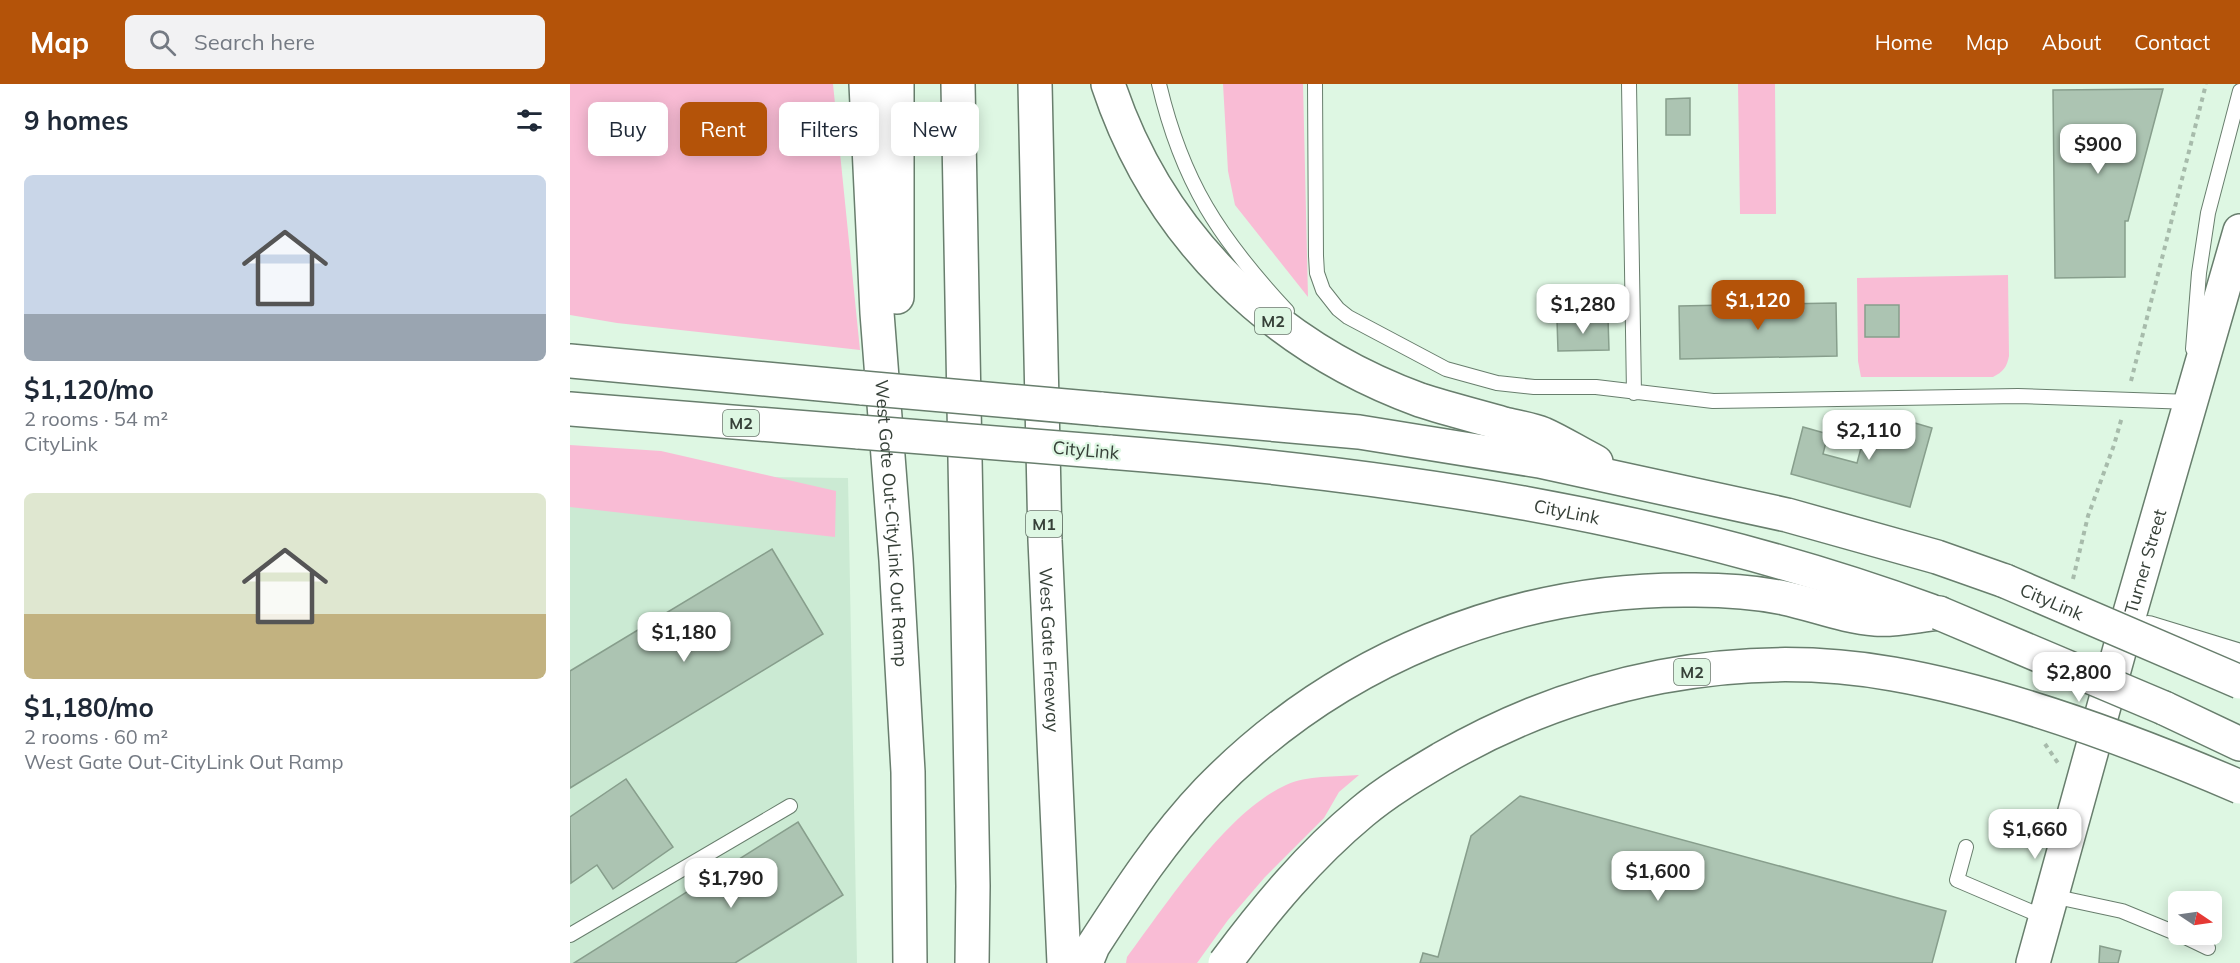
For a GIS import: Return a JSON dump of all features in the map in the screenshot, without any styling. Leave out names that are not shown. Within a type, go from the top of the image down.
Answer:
[{"type":"main road","name":"West Gate Out-CityLink Out Ramp","points":[[866,84],[876,313],[896,560],[908,772],[910,963]]},
{"type":"main road","points":[[896,560],[897,84]]},
{"type":"main road","points":[[958,84],[973,863],[972,963]]},
{"type":"main road","name":"West Gate Freeway","points":[[1035,84],[1045,540],[1064,963]]},
{"type":"main road","name":"M2","points":[[1108,84],[1119,118],[1150,180],[1207,258],[1246,298],[1276,324],[1312,348],[1379,384],[1453,411],[1540,447]]},
{"type":"main road","name":"Turner Street","points":[[2033,963],[2127,623],[2191,403],[2231,293],[2240,231]]},
{"type":"main road","name":"West Gate Out-CityLink Out Ramp","points":[[570,361],[644,370],[1540,447]]},
{"type":"main road","name":"CityLink","points":[[570,409],[623,415],[1245,462],[1346,474],[1528,502],[1720,544],[1879,592],[1939,613],[2164,708],[2240,744]]},
{"type":"main road","name":"CityLink","points":[[1540,447],[1629,480],[1787,515],[1937,557],[2089,616],[2240,682]]},
{"type":"main road","name":"M2","points":[[1086,963],[1094,945],[1158,849],[1207,792],[1294,715],[1394,654],[1519,609],[1583,597],[1639,591],[1695,590],[1781,597],[1875,619],[1939,613]]},
{"type":"main road","name":"M2","points":[[1225,963],[1266,908],[1316,853],[1365,810],[1425,769],[1511,722],[1611,687],[1651,678],[1705,670],[1793,664],[1894,674],[2033,710],[2162,756],[2240,787]]},
{"type":"street","points":[[2127,623],[2240,657]]},
{"type":"lane","points":[[1159,84],[1168,122],[1185,169],[1227,241],[1287,312],[1379,384]]},
{"type":"lane","points":[[1315,84],[1317,273],[1323,290],[1338,309],[1409,351],[1473,378],[1517,386],[1596,387],[1713,401],[2019,396],[2191,403],[2194,323],[2203,243],[2211,201],[2240,91]]},
{"type":"lane","points":[[1629,84],[1634,393]]},
{"type":"lane","points":[[570,935],[790,806]]},
{"type":"lane","points":[[1966,847],[1957,880],[2049,907],[2122,911],[2168,930]]},
{"type":"lane","points":[[2202,945],[2208,948]]},
{"type":"shaded area","points":[[570,84],[833,84],[835,102],[779,102],[779,156],[840,156],[860,350],[617,323],[570,315]]},
{"type":"shaded area","points":[[1223,84],[1303,84],[1308,297],[1235,205],[1228,171]]},
{"type":"shaded area","points":[[1738,84],[1775,84],[1776,214],[1740,214]]},
{"type":"shaded area","points":[[2008,275],[2009,356],[2006,366],[1999,373],[1993,377],[1861,377],[1858,361],[1857,278]]},
{"type":"shaded area","points":[[570,445],[661,451],[836,491],[835,537],[570,507]]},
{"type":"shaded area","points":[[570,475],[848,478],[857,963],[570,963]]},
{"type":"shaded area","points":[[1359,775],[1339,792],[1324,818],[1265,877],[1228,920],[1197,963],[1126,963],[1127,957],[1179,887],[1241,816],[1264,798],[1294,782],[1322,777]]},
{"type":"building","points":[[2163,89],[2128,221],[2125,221],[2125,277],[2055,278],[2053,90]]},
{"type":"building","points":[[1690,98],[1690,135],[1666,135],[1666,99]]},
{"type":"building","points":[[1836,303],[1837,356],[1680,359],[1679,306]]},
{"type":"building","points":[[1865,305],[1899,305],[1899,337],[1865,337]]},
{"type":"building","points":[[1608,318],[1609,350],[1558,351],[1557,320]]},
{"type":"building","points":[[1869,418],[1895,425],[1896,421],[1907,424],[1908,421],[1932,428],[1910,507],[1791,474],[1803,427],[1828,434],[1823,454],[1857,463]]},
{"type":"building","points":[[772,549],[823,634],[570,788],[570,671]]},
{"type":"building","points":[[626,779],[673,847],[613,889],[597,865],[571,883],[570,817]]},
{"type":"building","points":[[1520,796],[1946,911],[1932,963],[1420,963],[1423,953],[1438,957],[1471,836]]},
{"type":"building","points":[[798,822],[843,895],[735,963],[574,963]]},
{"type":"building","points":[[2100,946],[2121,951],[2118,963],[2099,963]]}]
